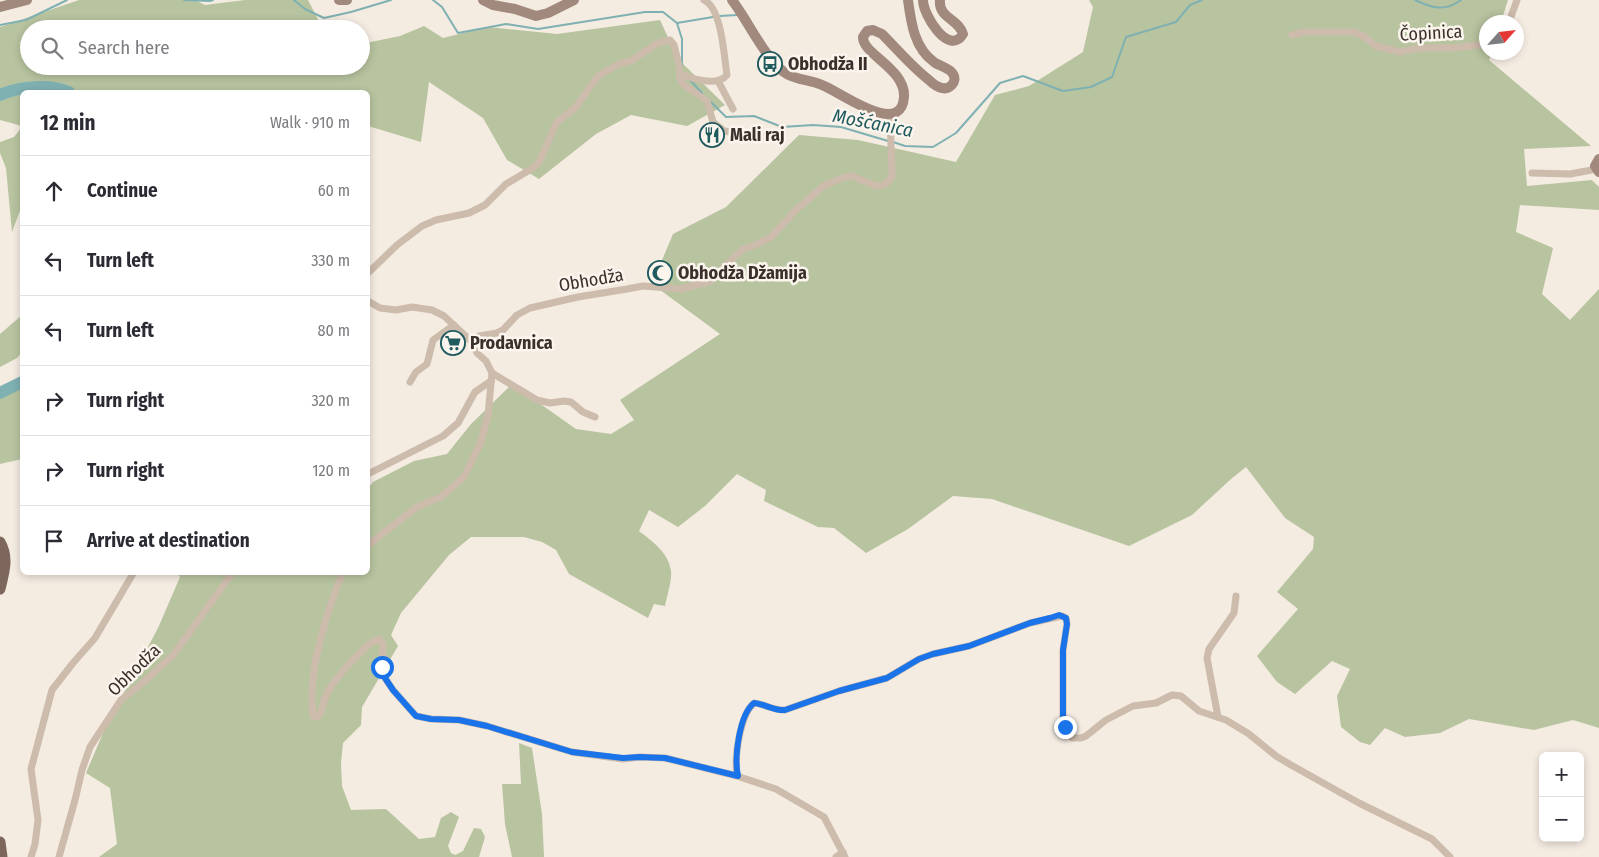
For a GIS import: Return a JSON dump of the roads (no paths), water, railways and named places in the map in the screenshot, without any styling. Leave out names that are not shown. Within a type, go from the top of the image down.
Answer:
[{"type":"main road","points":[[0,7],[26,0]]},
{"type":"main road","points":[[339,0],[347,0]]},
{"type":"main road","points":[[483,0],[493,5],[515,9],[536,16],[548,14],[574,0]]},
{"type":"main road","points":[[732,0],[769,56],[789,76],[822,84],[878,114],[890,115],[901,107],[904,95],[901,83],[888,65],[864,45],[862,37],[868,31],[873,30],[882,34],[927,79],[942,89],[952,86],[955,80],[952,72],[932,61],[917,42],[911,22],[908,0]]},
{"type":"main road","points":[[923,0],[928,19],[934,27],[946,38],[953,41],[957,40],[963,34],[962,30],[943,13],[940,8],[940,0]]},
{"type":"main road","points":[[0,542],[6,558],[0,589]]},
{"type":"main road","points":[[0,842],[2,857]]},
{"type":"street","points":[[680,74],[692,78],[718,81],[724,79],[727,75],[715,11],[704,0]]},
{"type":"street","points":[[1511,15],[1517,0]]},
{"type":"street","name":"Čopinica","points":[[1292,35],[1304,32],[1354,32],[1366,37],[1376,46],[1400,52],[1420,48],[1453,48],[1479,45]]},
{"type":"street","points":[[370,271],[397,245],[422,226],[436,220],[469,213],[486,205],[506,184],[533,168],[539,162],[557,122],[576,107],[598,76],[621,63],[631,61],[658,43],[670,40],[674,44],[680,79],[684,85],[707,101],[713,122],[724,130],[780,139]]},
{"type":"street","points":[[718,81],[733,109]]},
{"type":"street","name":"Obhodža","points":[[472,342],[479,336],[503,330],[517,315],[530,308],[578,297],[643,286],[682,289],[712,281],[743,249],[771,237],[798,208],[825,186],[852,176],[876,186],[883,185],[889,181],[892,176],[890,115]]},
{"type":"street","points":[[1532,173],[1570,174],[1598,167]]},
{"type":"street","points":[[370,302],[380,308],[396,310],[412,307],[432,310],[444,316],[472,342],[492,373],[537,400],[571,402],[584,412],[595,417]]},
{"type":"street","points":[[410,382],[416,372],[427,364],[433,340],[454,326]]},
{"type":"street","points":[[370,543],[417,507],[441,497],[464,477],[482,442],[488,415],[492,373]]},
{"type":"street","points":[[370,473],[443,436],[451,430],[458,423],[475,392],[491,381]]},
{"type":"street","points":[[31,857],[35,844],[38,820],[31,769],[52,690],[95,638],[132,575]]},
{"type":"street","name":"Obhodža","points":[[59,857],[90,747],[121,700],[174,654],[231,575]]},
{"type":"street","points":[[342,575],[329,608],[317,656],[312,704],[313,715],[316,717],[321,712],[327,693],[348,665],[373,640],[379,639],[383,644],[382,667],[385,678],[416,716],[431,719],[459,720],[487,726],[572,752],[623,758],[665,758],[738,776],[776,789],[818,813],[827,822],[842,855]]},
{"type":"street","points":[[1218,717],[1207,658],[1209,649],[1234,613],[1236,596]]},
{"type":"street","points":[[738,776],[735,765],[741,727],[750,707],[754,703],[778,711],[785,710],[845,688],[887,678],[919,659],[933,654],[969,646],[1030,623],[1059,615],[1066,618],[1067,624],[1063,650],[1063,721],[1072,738],[1086,736],[1106,720],[1126,708],[1156,703],[1177,695],[1181,696],[1200,711],[1226,720],[1249,734],[1276,756],[1291,765],[1359,803],[1432,839],[1450,857]]},
{"type":"waterway","name":"Mošćanica","points":[[26,20],[67,0]]},
{"type":"waterway","name":"Mošćanica","points":[[184,0],[213,0]]},
{"type":"waterway","name":"Mošćanica","points":[[294,0],[305,9],[324,18],[391,0]]},
{"type":"waterway","name":"Mošćanica","points":[[433,0],[442,7],[458,33],[506,24],[538,29],[645,12],[663,12],[677,23],[682,39],[682,66]]},
{"type":"waterway","name":"Mošćanica","points":[[893,142],[905,146],[933,147],[956,133],[1000,83],[1023,76],[1063,91],[1091,87],[1112,77],[1126,37],[1176,22],[1190,5],[1202,0]]},
{"type":"waterway","name":"Mošćanica","points":[[1415,0],[1438,8],[1455,4],[1461,0]]},
{"type":"waterway","points":[[720,16],[737,15]]},
{"type":"waterway","points":[[677,23],[713,17]]},
{"type":"waterway","name":"Mošćanica","points":[[0,25],[20,21]]},
{"type":"waterway","name":"Mošćanica","points":[[690,80],[702,93]]},
{"type":"waterway","points":[[0,95],[34,87],[64,90]]},
{"type":"waterway","name":"Mošćanica","points":[[711,102],[726,117],[754,116],[782,127],[813,125],[841,127],[888,141]]},
{"type":"waterway","points":[[0,393],[20,383]]},
{"type":"place","name":"Obhodža II","points":[[770,64]]},
{"type":"place","name":"Mali raj","points":[[712,135]]},
{"type":"place","name":"Obhodža Džamija","points":[[660,273]]},
{"type":"place","name":"Prodavnica","points":[[453,343]]}]
